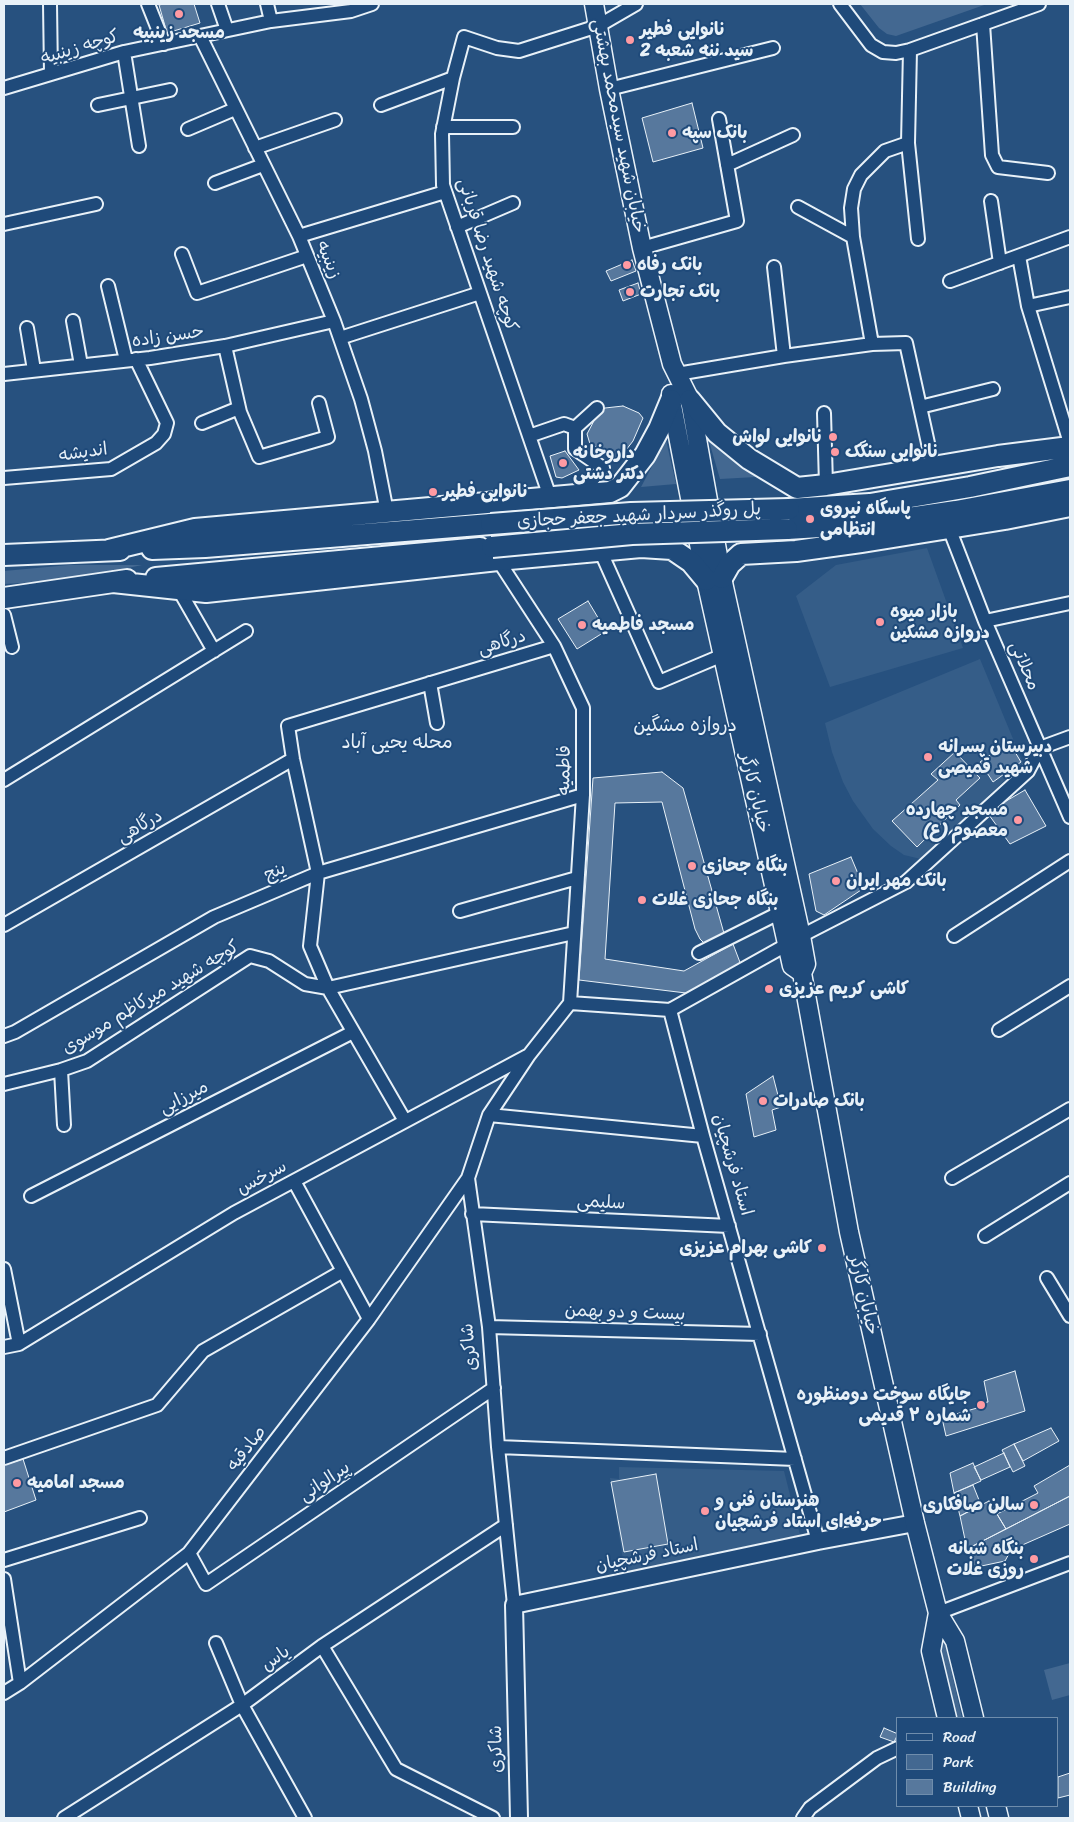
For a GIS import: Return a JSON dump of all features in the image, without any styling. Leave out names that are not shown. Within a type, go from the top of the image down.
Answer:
[{"type":"main road","name":"خیابان شهید سیدمحمد بهشتی","points":[[594,4],[609,89],[642,248],[674,369],[714,579]]},
{"type":"main road","points":[[4,555],[109,550],[195,529],[610,492],[620,487],[645,455],[659,429],[680,400],[717,434],[749,459],[797,488]]},
{"type":"main road","points":[[796,551],[779,539],[774,530],[772,519],[779,499],[787,492],[797,488],[826,485],[998,456],[1070,447]]},
{"type":"main road","name":"پل روگذر سردار شهید جعفر حجازی","points":[[113,582],[495,553],[632,534],[788,519],[970,487],[1070,466]]},
{"type":"main road","name":"پل روگذر سردار شهید جعفر حجازی","points":[[109,550],[205,547],[631,513],[868,524],[956,511],[1070,490]]},
{"type":"main road","points":[[492,503],[500,527],[502,542],[495,553]]},
{"type":"main road","points":[[4,598],[113,582],[206,592],[495,553],[641,547],[672,549],[714,579],[740,554],[796,551],[949,528],[1070,506]]},
{"type":"main road","name":"خیابان کارگر","points":[[714,579],[723,654],[781,912],[806,964],[802,973],[849,1232],[915,1523],[938,1614]]},
{"type":"main road","name":"خیابان کارگر","points":[[714,579],[794,940]]},
{"type":"main road","points":[[938,1614],[931,1651],[947,1717]]},
{"type":"main road","points":[[938,1614],[955,1641],[974,1717]]},
{"type":"street","points":[[50,4],[51,74]]},
{"type":"street","points":[[148,4],[164,44]]},
{"type":"street","points":[[218,4],[227,30]]},
{"type":"street","points":[[267,4],[271,21]]},
{"type":"street","name":"کوچه زینبیه","points":[[4,88],[124,52],[271,21],[351,11],[372,4]]},
{"type":"street","points":[[598,26],[636,4]]},
{"type":"street","points":[[840,4],[871,44],[883,52],[910,50],[1039,4]]},
{"type":"street","points":[[983,24],[992,155],[998,168],[1048,173]]},
{"type":"street","name":"کوچه شهید رضا قربانی","points":[[550,497],[445,192],[443,185],[442,134],[452,78],[464,37],[497,48],[519,51],[598,26]]},
{"type":"street","name":"زینبیه","points":[[200,36],[300,236],[334,321],[371,434],[387,512]]},
{"type":"street","points":[[609,89],[773,48]]},
{"type":"street","points":[[910,50],[908,143],[918,239]]},
{"type":"street","points":[[124,52],[139,146]]},
{"type":"street","points":[[381,105],[452,78]]},
{"type":"street","points":[[98,105],[170,90]]},
{"type":"street","points":[[188,129],[235,109]]},
{"type":"street","points":[[255,148],[335,120]]},
{"type":"street","points":[[642,248],[738,221],[719,120]]},
{"type":"street","points":[[443,127],[513,127]]},
{"type":"street","points":[[727,165],[793,135]]},
{"type":"street","points":[[872,344],[853,237],[851,208],[854,189],[861,175],[885,151],[908,143]]},
{"type":"street","points":[[215,183],[263,165]]},
{"type":"street","points":[[300,236],[445,192]]},
{"type":"street","points":[[991,201],[1000,263]]},
{"type":"street","points":[[457,227],[513,203]]},
{"type":"street","points":[[4,224],[96,204]]},
{"type":"street","points":[[798,207],[853,237]]},
{"type":"street","points":[[950,281],[1070,237]]},
{"type":"street","points":[[182,254],[197,293],[307,256]]},
{"type":"street","points":[[1019,256],[1028,306],[1070,443]]},
{"type":"street","points":[[774,267],[784,356]]},
{"type":"street","points":[[108,286],[131,360]]},
{"type":"street","points":[[340,338],[480,293]]},
{"type":"street","points":[[1028,306],[1070,297]]},
{"type":"street","points":[[73,321],[81,366]]},
{"type":"street","name":"حسن زاده","points":[[4,374],[131,360],[225,346],[334,321]]},
{"type":"street","points":[[27,328],[34,370]]},
{"type":"street","points":[[674,369],[872,344],[906,343],[933,466]]},
{"type":"street","points":[[225,346],[239,408],[259,457],[328,437],[319,404]]},
{"type":"street","name":"اندیشه","points":[[4,478],[111,469],[156,444],[164,434],[167,423],[131,360]]},
{"type":"street","points":[[920,407],[993,389]]},
{"type":"street","points":[[202,423],[239,408]]},
{"type":"street","points":[[579,495],[603,468],[575,449],[575,428],[598,408]]},
{"type":"street","points":[[824,413],[826,485]]},
{"type":"street","points":[[529,436],[564,424],[575,428]]},
{"type":"street","name":"محلاتی","points":[[949,528],[985,621],[1070,817]]},
{"type":"street","points":[[600,550],[659,682],[723,654]]},
{"type":"street","name":"فاطمیه","points":[[495,553],[554,646],[583,708],[583,795],[570,1003]]},
{"type":"street","points":[[179,590],[214,651]]},
{"type":"street","points":[[985,621],[1070,604]]},
{"type":"street","points":[[4,615],[12,647]]},
{"type":"street","points":[[4,780],[246,631]]},
{"type":"street","name":"درگاهی","points":[[4,925],[293,758],[288,726],[554,646]]},
{"type":"street","points":[[430,683],[437,724]]},
{"type":"street","points":[[570,1003],[670,1010],[794,940],[906,882],[1028,771],[1040,748],[1070,737]]},
{"type":"street","points":[[293,758],[318,873],[310,946],[328,988],[405,1121]]},
{"type":"street","name":"ینج","points":[[4,1036],[15,1032],[214,917],[318,873],[583,795]]},
{"type":"street","points":[[954,936],[1070,861]]},
{"type":"street","points":[[460,911],[578,878]]},
{"type":"street","points":[[699,954],[781,912]]},
{"type":"street","name":"کوچه شهید میرکاظم موسوی","points":[[4,1084],[61,1070],[87,1061],[250,956],[270,961],[304,984],[328,988],[574,933]]},
{"type":"street","points":[[999,1030],[1070,986]]},
{"type":"street","name":"شاکری","points":[[519,1818],[514,1605],[498,1447],[489,1327],[468,1178],[489,1115],[529,1055],[570,1003]]},
{"type":"street","name":"استاد فرشچیان","points":[[670,1010],[703,1136],[818,1540]]},
{"type":"street","name":"میرزایی","points":[[30,1196],[353,1032]]},
{"type":"street","name":"سرخس","points":[[19,1344],[234,1213],[529,1055]]},
{"type":"street","points":[[61,1070],[64,1125]]},
{"type":"street","points":[[952,1178],[1070,1109]]},
{"type":"street","points":[[489,1115],[703,1136]]},
{"type":"street","name":"صادقیه","points":[[4,1693],[20,1683],[189,1553],[369,1319],[468,1178]]},
{"type":"street","points":[[294,1181],[369,1319]]},
{"type":"street","points":[[986,1236],[1070,1183]]},
{"type":"street","name":"سلیمی","points":[[472,1214],[729,1226]]},
{"type":"street","points":[[4,1269],[19,1344],[4,1347]]},
{"type":"street","points":[[4,1458],[157,1405],[202,1351],[343,1271]]},
{"type":"street","points":[[1047,1278],[1070,1316]]},
{"type":"street","name":"بیست و دو بهمن","points":[[489,1327],[760,1334]]},
{"type":"street","name":"پیرالوانی","points":[[189,1553],[206,1584],[494,1388]]},
{"type":"street","points":[[498,1447],[795,1459]]},
{"type":"street","points":[[4,1560],[140,1518]]},
{"type":"street","name":"استاد فرشچیان","points":[[514,1605],[818,1540],[915,1523]]},
{"type":"street","name":"یاس","points":[[64,1818],[242,1705],[322,1646],[506,1525]]},
{"type":"street","points":[[938,1614],[1070,1563]]},
{"type":"street","points":[[4,1579],[20,1683]]},
{"type":"street","points":[[216,1643],[242,1705],[305,1818]]},
{"type":"street","points":[[322,1646],[396,1769],[492,1818]]},
{"type":"street","points":[[803,1818],[810,1808],[877,1758],[896,1749]]},
{"type":"shaded area","name":"بازار میوه دروازه مشکین","points":[[927,548],[963,648],[830,687],[796,596],[836,565]]},
{"type":"shaded area","name":"دبیرستان پسرانه شهید قمیصی","points":[[980,659],[1023,763],[921,859],[904,855],[873,829],[853,801],[843,782],[832,752],[825,723]]},
{"type":"shaded area","name":"هنرستان فنی و حرفه‌ای استاد فرشچیان","points":[[619,1467],[784,1471],[800,1535],[625,1572],[610,1478],[619,1479]]},
{"type":"green space","points":[[860,4],[987,4],[896,36],[887,34],[879,28]]},
{"type":"green space","points":[[666,440],[676,484],[641,487]]},
{"type":"green space","points":[[709,441],[756,477],[720,479]]},
{"type":"green space","points":[[69,565],[142,565],[71,580],[4,584],[4,571]]},
{"type":"green space","points":[[940,1635],[945,1643],[962,1717],[953,1717],[936,1646]]},
{"type":"green space","points":[[1070,1663],[1070,1695],[1052,1700],[1044,1670]]},
{"type":"building","name":"مسجد زینبیه","points":[[194,4],[200,23],[167,33],[159,5]]},
{"type":"building","name":"بانک سپه","points":[[692,103],[703,148],[653,162],[642,118]]},
{"type":"building","name":"بانک رفاه","points":[[632,260],[636,271],[611,281],[606,271]]},
{"type":"building","name":"بانک تجارت","points":[[638,283],[641,294],[623,301],[619,290]]},
{"type":"building","points":[[623,406],[639,413],[643,418],[633,441],[619,459],[590,444],[587,434],[597,415],[605,408]]},
{"type":"building","name":"داروخانه دکتر دشتی","points":[[565,451],[579,470],[562,478],[556,477],[550,456]]},
{"type":"building","name":"مسجد فاطمیه","points":[[588,601],[606,631],[577,649],[558,619]]},
{"type":"building","points":[[1009,742],[1021,762],[993,782],[980,762]]},
{"type":"building","points":[[955,752],[980,778],[956,800],[960,805],[917,847],[892,821],[938,780],[931,774]]},
{"type":"building","name":"بنگاه جحازی","points":[[662,772],[683,788],[725,937],[705,944],[695,929],[662,802],[615,803],[605,959],[684,971],[733,944],[741,965],[686,993],[579,980],[593,778]]},
{"type":"building","name":"مسجد چهارده معصوم (ع)","points":[[1025,790],[1046,826],[1010,844],[989,815],[1001,804]]},
{"type":"building","name":"بانک مهر ایران","points":[[851,857],[864,888],[824,915],[816,911],[809,874]]},
{"type":"building","name":"بانک صادرات","points":[[773,1076],[781,1107],[772,1110],[776,1130],[754,1137],[746,1094]]},
{"type":"building","points":[[1015,1371],[1025,1411],[946,1436],[942,1418],[977,1408],[976,1404],[988,1402],[984,1381]]},
{"type":"building","points":[[1051,1428],[1059,1441],[1023,1461],[1014,1444]]},
{"type":"building","points":[[1014,1444],[1025,1466],[1013,1472],[1002,1450]]},
{"type":"building","points":[[1004,1453],[1010,1467],[981,1480],[974,1467]]},
{"type":"building","name":"مسجد امامیه","points":[[23,1459],[36,1500],[4,1512],[4,1465]]},
{"type":"building","points":[[973,1463],[981,1481],[954,1493],[950,1473]]},
{"type":"building","name":"سالن صافكارى","points":[[1070,1465],[1070,1496],[1006,1529],[997,1514],[1038,1493],[1034,1486]]},
{"type":"building","points":[[656,1474],[668,1544],[624,1552],[611,1482]]},
{"type":"building","points":[[973,1485],[981,1505],[960,1516],[954,1493]]},
{"type":"building","points":[[1070,1496],[1070,1524],[1011,1550],[1005,1561],[972,1568],[967,1549]]},
{"type":"building","points":[[989,1501],[1006,1529],[967,1549],[960,1516]]},
{"type":"building","points":[[884,1728],[896,1733],[894,1742],[880,1737]]},
{"type":"building","points":[[1070,1773],[1070,1795],[1059,1798],[1059,1777]]},
{"type":"place","name":"مسجد زینبیه","points":[[179,14]]},
{"type":"place","name":"نانوایی فطیر سید ننه شعبه 2","points":[[630,40]]},
{"type":"place","name":"بانک سپه","points":[[672,133]]},
{"type":"place","name":"بانک رفاه","points":[[627,265]]},
{"type":"place","name":"بانک تجارت","points":[[630,292]]},
{"type":"place","name":"نانوایی لواش","points":[[833,437]]},
{"type":"place","name":"نانوایی سنگک","points":[[835,452]]},
{"type":"place","name":"داروخانه دکتر دشتی","points":[[563,463]]},
{"type":"place","name":"نانوایی فطیر","points":[[433,492]]},
{"type":"place","name":"پاسگاه نیروی انتظامی","points":[[810,519]]},
{"type":"place","name":"بازار میوه دروازه مشکین","points":[[880,622]]},
{"type":"place","name":"مسجد فاطمیه","points":[[582,625]]},
{"type":"place","name":"دبیرستان پسرانه شهید قمیصی","points":[[928,757]]},
{"type":"place","name":"مسجد چهارده معصوم (ع)","points":[[1018,820]]},
{"type":"place","name":"بنگاه جحازی","points":[[692,866]]},
{"type":"place","name":"بانک مهر ایران","points":[[836,881]]},
{"type":"place","name":"بنگاه جحازی غلات","points":[[642,900]]},
{"type":"place","name":"کاشی کریم عزیزی","points":[[769,989]]},
{"type":"place","name":"بانک صادرات","points":[[763,1101]]},
{"type":"place","name":"کاشی بهرام عزیزی","points":[[822,1248]]},
{"type":"place","name":"جایگاه سوخت دومنظوره شماره ۲ قدیمی","points":[[981,1405]]},
{"type":"place","name":"مسجد امامیه","points":[[17,1483]]},
{"type":"place","name":"سالن صافكارى","points":[[1034,1505]]},
{"type":"place","name":"هنرستان فنی و حرفه‌ای استاد فرشچیان","points":[[705,1511]]},
{"type":"place","name":"بنگاه شبانه روزی غلات","points":[[1034,1559]]},
{"type":"district","name":"دروازه مشگین","points":[[685,726]]},
{"type":"district","name":"محله یحیی آباد","points":[[397,743]]}]
